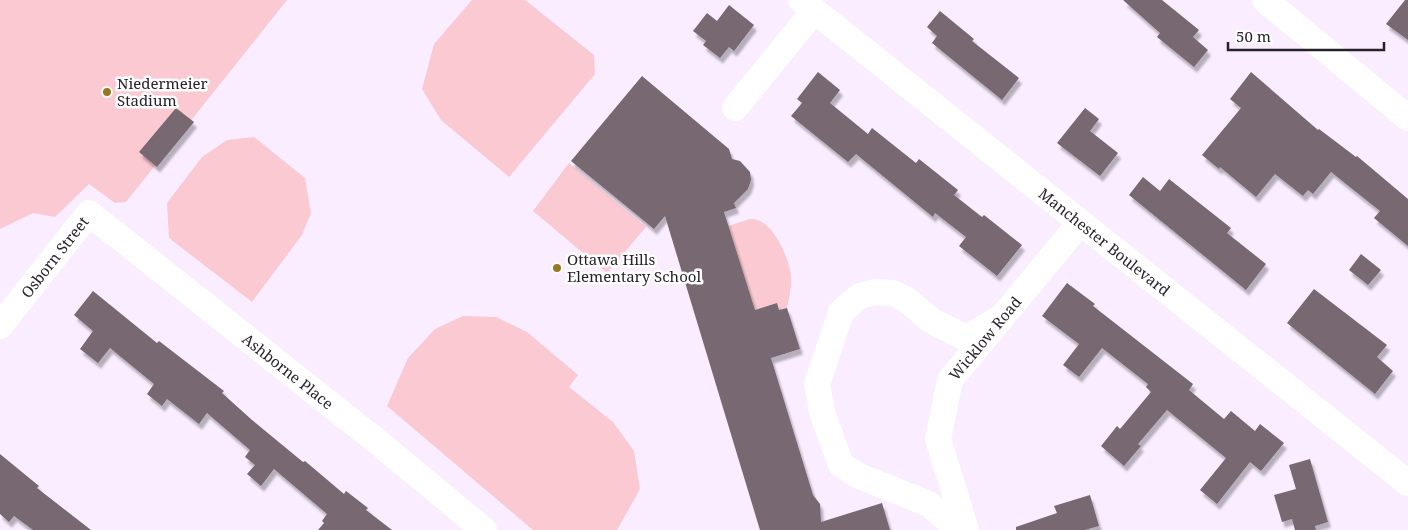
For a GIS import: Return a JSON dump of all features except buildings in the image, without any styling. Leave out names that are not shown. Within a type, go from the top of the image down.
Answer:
[{"type":"street","points":[[1281,4],[1408,118]]},
{"type":"street","points":[[735,108],[808,5]]},
{"type":"street","name":"Manchester Boulevard","points":[[808,5],[1408,484]]},
{"type":"street","name":"Osborn Street","points":[[0,326],[89,213]]},
{"type":"street","name":"Ashborne Place","points":[[89,213],[371,437],[484,530]]},
{"type":"street","name":"Wicklow Road","points":[[966,530],[938,439],[950,380],[1080,223]]},
{"type":"street","points":[[959,530],[929,504],[859,476],[841,465],[822,412],[817,384],[841,312],[860,296],[875,292],[893,293],[907,300],[932,321],[966,338],[1002,317]]},
{"type":"shaded area","name":"Niedermeier Stadium","points":[[0,0],[287,0],[126,202],[115,203],[89,184],[55,217],[33,213],[0,229]]},
{"type":"shaded area","points":[[472,0],[525,0],[594,55],[595,74],[509,177],[441,120],[422,89],[434,44]]},
{"type":"shaded area","points":[[254,137],[305,178],[311,213],[302,235],[252,302],[169,238],[167,203],[202,157],[227,140]]},
{"type":"shaded area","points":[[569,163],[646,227],[607,273],[533,211]]},
{"type":"shaded area","points":[[750,219],[758,220],[772,231],[787,259],[790,268],[791,288],[787,308],[779,310],[777,304],[755,310],[728,226]]},
{"type":"shaded area","points":[[463,316],[496,317],[527,332],[578,375],[569,387],[613,422],[634,451],[640,489],[617,530],[533,530],[387,406],[408,358],[435,329]]},
{"type":"place","name":"Niedermeier Stadium","points":[[107,92]]},
{"type":"place","name":"Ottawa Hills Elementary School","points":[[557,268]]}]
